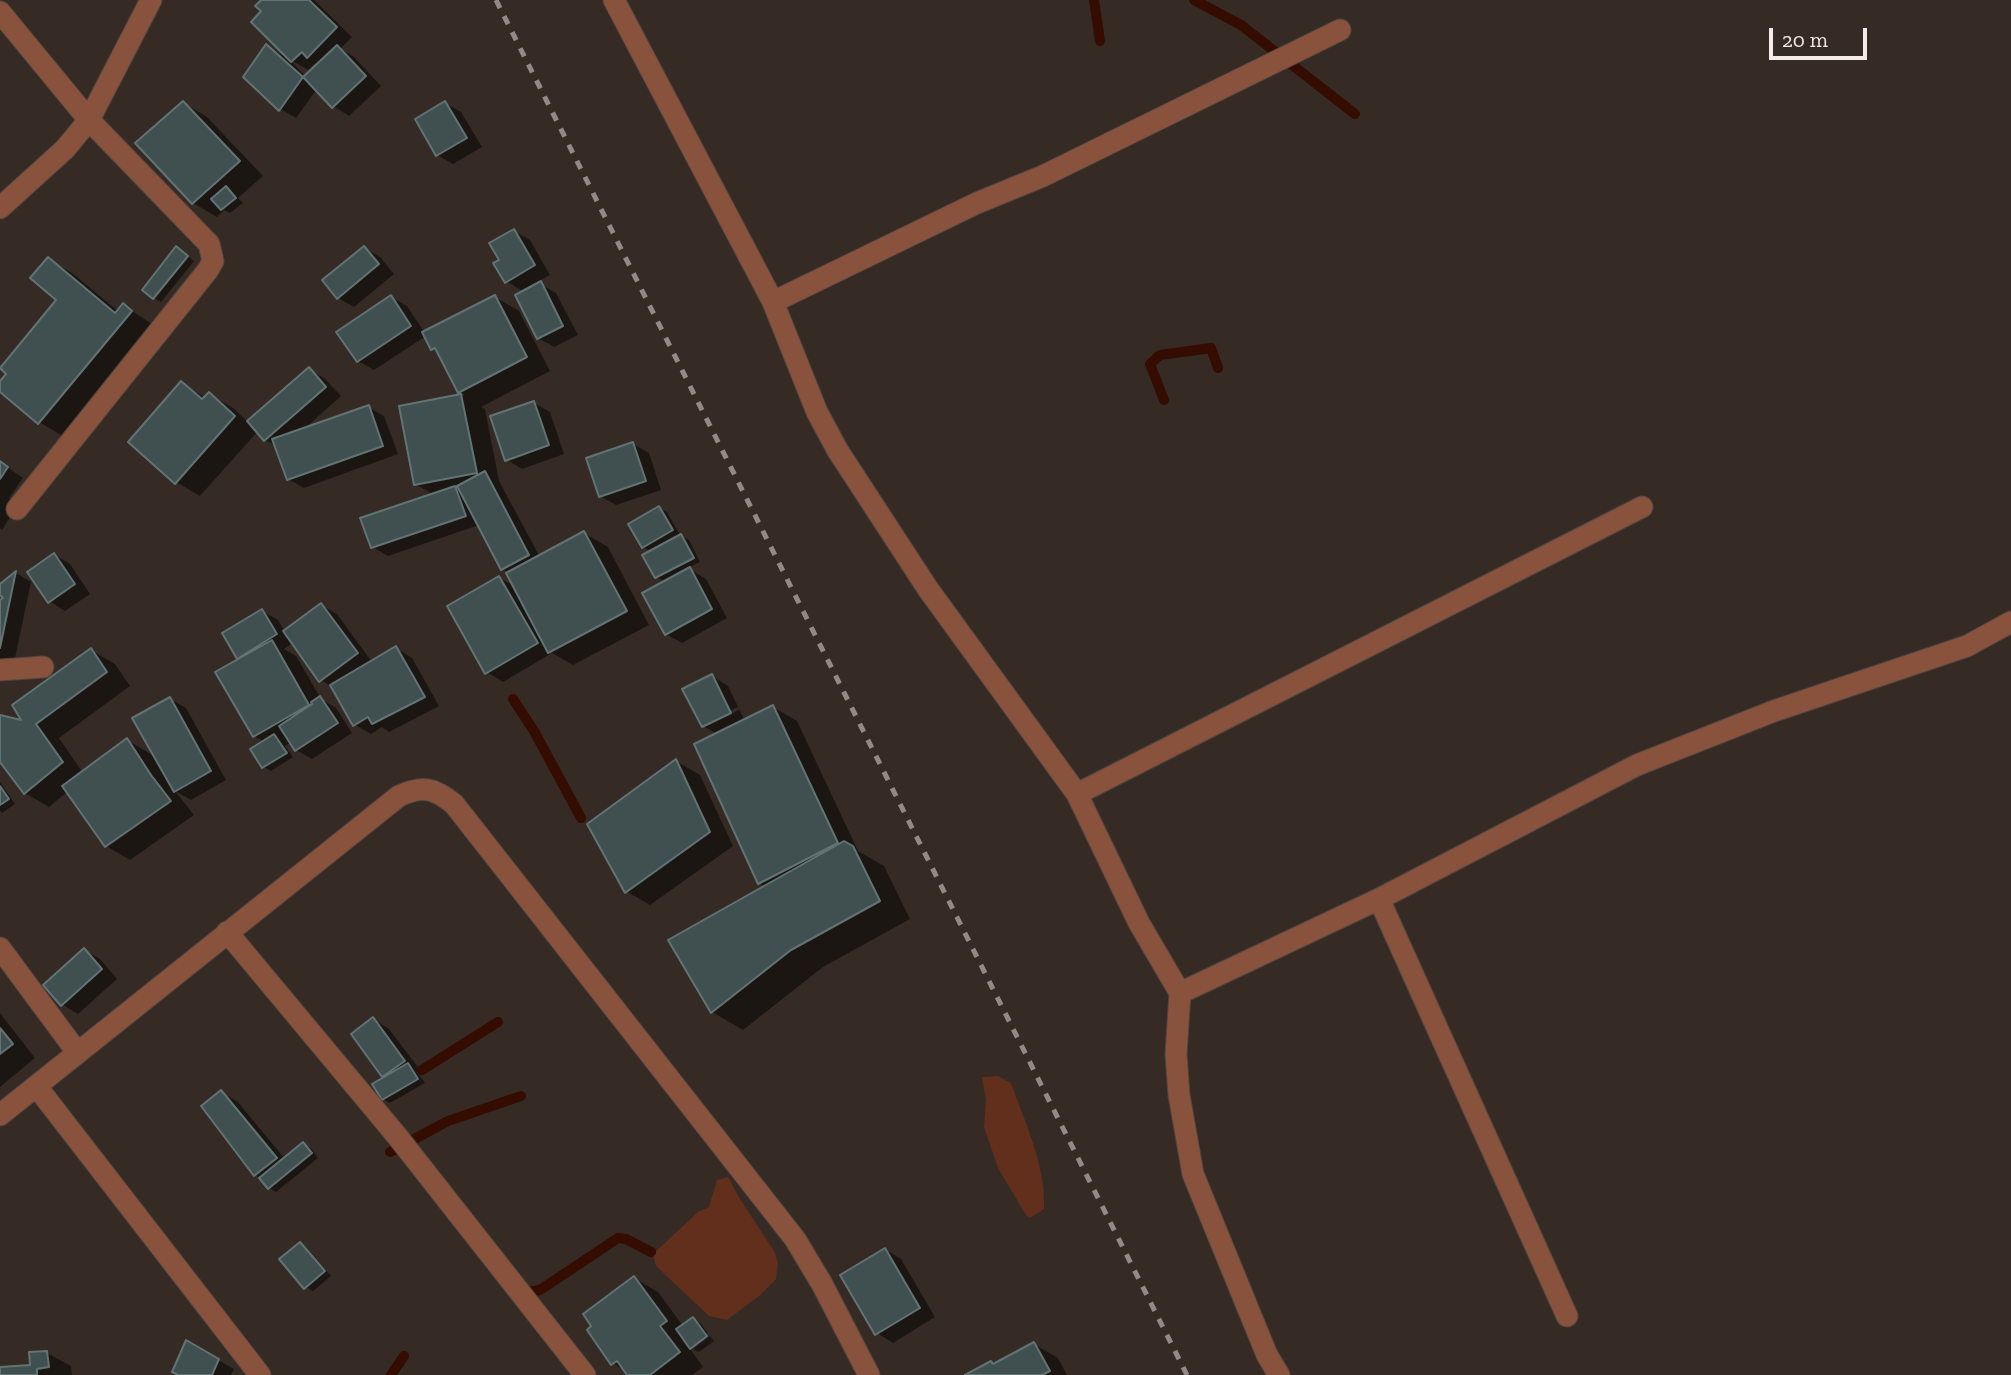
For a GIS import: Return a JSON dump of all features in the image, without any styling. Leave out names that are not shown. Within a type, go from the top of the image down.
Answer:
[{"type":"street","points":[[0,208],[65,149],[89,120],[151,0]]},
{"type":"street","points":[[614,0],[774,302],[817,412],[838,451],[928,589],[1077,794],[1139,923],[1180,993],[1175,1054],[1179,1095],[1193,1174],[1267,1355],[1279,1375]]},
{"type":"street","points":[[0,12],[89,120],[209,244],[213,261],[17,509]]},
{"type":"street","points":[[774,302],[977,203],[1043,176],[1340,30]]},
{"type":"street","points":[[1077,794],[1642,507]]},
{"type":"street","points":[[1180,993],[1379,899],[1637,765],[1774,711],[1967,646],[2011,622]]},
{"type":"street","points":[[0,670],[43,667]]},
{"type":"street","points":[[0,1115],[399,796],[415,789],[428,789],[441,794],[454,804],[795,1239],[822,1284],[869,1375]]},
{"type":"street","points":[[1379,899],[1567,1316]]},
{"type":"street","points":[[227,932],[397,1136],[586,1375]]},
{"type":"street","points":[[0,947],[77,1052]]},
{"type":"street","points":[[37,1087],[260,1375]]},
{"type":"shaded area","points":[[998,1076],[1011,1083],[1042,1176],[1044,1209],[1030,1218],[998,1168],[984,1127],[986,1100],[982,1077]]},
{"type":"shaded area","points":[[728,1177],[774,1251],[778,1263],[776,1279],[759,1296],[727,1320],[709,1316],[656,1266],[653,1254],[698,1212],[709,1207],[717,1180]]},
{"type":"building","points":[[261,0],[309,0],[337,27],[307,58],[302,52],[291,62],[251,22],[261,11],[255,6]]},
{"type":"building","points":[[266,44],[303,77],[279,111],[243,77]]},
{"type":"building","points":[[337,45],[366,76],[332,108],[303,77]]},
{"type":"building","points":[[183,101],[240,161],[192,204],[135,143]]},
{"type":"building","points":[[445,101],[467,138],[436,156],[415,119]]},
{"type":"building","points":[[226,186],[236,198],[221,210],[211,199]]},
{"type":"building","points":[[514,229],[535,265],[505,283],[493,263],[499,260],[489,243]]},
{"type":"building","points":[[176,246],[188,256],[153,299],[142,290]]},
{"type":"building","points":[[364,246],[379,264],[337,299],[322,280]]},
{"type":"building","points":[[48,257],[115,313],[123,303],[132,311],[38,424],[0,392],[0,381],[6,374],[0,368],[56,300],[30,278]]},
{"type":"building","points":[[541,281],[563,326],[537,339],[515,295]]},
{"type":"building","points":[[391,295],[411,326],[357,362],[336,332]]},
{"type":"building","points":[[495,295],[527,357],[458,393],[435,348],[431,350],[422,332]]},
{"type":"building","points":[[309,367],[326,387],[264,441],[247,421]]},
{"type":"building","points":[[181,381],[202,399],[209,392],[235,416],[175,484],[128,442]]},
{"type":"building","points":[[461,394],[477,473],[414,485],[399,406]]},
{"type":"building","points":[[534,401],[549,445],[505,461],[490,416]]},
{"type":"building","points":[[369,405],[383,446],[287,480],[272,439]]},
{"type":"building","points":[[633,442],[646,481],[599,497],[586,458]]},
{"type":"building","points":[[0,461],[8,467],[0,479]]},
{"type":"building","points":[[485,471],[529,555],[501,570],[457,486]]},
{"type":"building","points":[[455,486],[466,516],[371,548],[360,518]]},
{"type":"building","points":[[659,506],[673,530],[642,548],[628,524]]},
{"type":"building","points":[[584,531],[627,611],[548,653],[506,573]]},
{"type":"building","points":[[681,534],[694,558],[655,578],[642,555]]},
{"type":"building","points":[[54,553],[75,584],[48,603],[27,572]]},
{"type":"building","points":[[690,567],[712,609],[665,635],[642,593]]},
{"type":"building","points":[[16,571],[0,648],[0,600],[3,598],[0,595],[0,584]]},
{"type":"building","points":[[499,576],[538,643],[485,674],[447,606]]},
{"type":"building","points":[[321,603],[358,653],[319,682],[283,631]]},
{"type":"building","points":[[262,609],[277,634],[237,659],[222,633]]},
{"type":"building","points":[[272,640],[309,705],[253,737],[215,672]]},
{"type":"building","points":[[396,646],[425,697],[372,724],[368,717],[353,726],[330,685]]},
{"type":"building","points":[[91,648],[107,672],[36,724],[63,762],[24,794],[0,762],[0,715],[21,720],[12,705]]},
{"type":"building","points":[[712,674],[731,713],[702,727],[682,689]]},
{"type":"building","points":[[320,696],[338,723],[295,751],[279,726]]},
{"type":"building","points":[[170,697],[211,771],[174,792],[132,718]]},
{"type":"building","points":[[773,705],[838,843],[758,884],[694,744]]},
{"type":"building","points":[[274,734],[287,753],[262,768],[250,749]]},
{"type":"building","points":[[127,738],[171,801],[105,847],[62,786]]},
{"type":"building","points":[[676,759],[710,832],[625,893],[587,824]]},
{"type":"building","points":[[0,786],[9,799],[0,805]]},
{"type":"building","points":[[844,841],[853,846],[880,901],[791,950],[711,1013],[668,940]]},
{"type":"building","points":[[84,948],[102,969],[61,1006],[43,985]]},
{"type":"building","points":[[373,1017],[405,1061],[382,1077],[351,1034]]},
{"type":"building","points":[[0,1028],[13,1044],[0,1054]]},
{"type":"building","points":[[408,1063],[418,1079],[382,1100],[372,1084]]},
{"type":"building","points":[[221,1090],[277,1158],[254,1176],[201,1106]]},
{"type":"building","points":[[303,1142],[312,1153],[268,1189],[259,1178]]},
{"type":"building","points":[[300,1242],[325,1271],[304,1289],[279,1259]]},
{"type":"building","points":[[885,1248],[920,1308],[875,1335],[840,1275]]},
{"type":"building","points":[[634,1276],[667,1321],[660,1326],[680,1352],[650,1375],[627,1375],[617,1361],[611,1365],[587,1330],[591,1326],[583,1314]]},
{"type":"building","points":[[693,1317],[707,1336],[690,1349],[676,1329]]},
{"type":"building","points":[[186,1340],[219,1359],[212,1375],[178,1375],[172,1372]]},
{"type":"building","points":[[1034,1342],[1050,1371],[1042,1375],[965,1375],[991,1361],[993,1364]]},
{"type":"building","points":[[47,1351],[49,1367],[37,1369],[37,1375],[0,1375],[0,1367],[30,1365],[29,1352]]},
{"type":"waterway","points":[[1094,0],[1100,41]]},
{"type":"waterway","points":[[1194,0],[1241,25],[1355,114]]},
{"type":"waterway","points":[[1164,400],[1150,364],[1160,355],[1211,348],[1218,368]]},
{"type":"waterway","points":[[513,699],[534,731],[581,818]]},
{"type":"waterway","points":[[422,1070],[498,1022]]},
{"type":"waterway","points":[[390,1152],[448,1121],[521,1096]]},
{"type":"waterway","points":[[523,1293],[540,1290],[618,1238],[626,1239],[651,1252]]},
{"type":"waterway","points":[[391,1375],[404,1356]]},
{"type":"railway","points":[[496,0],[1187,1375]]}]
